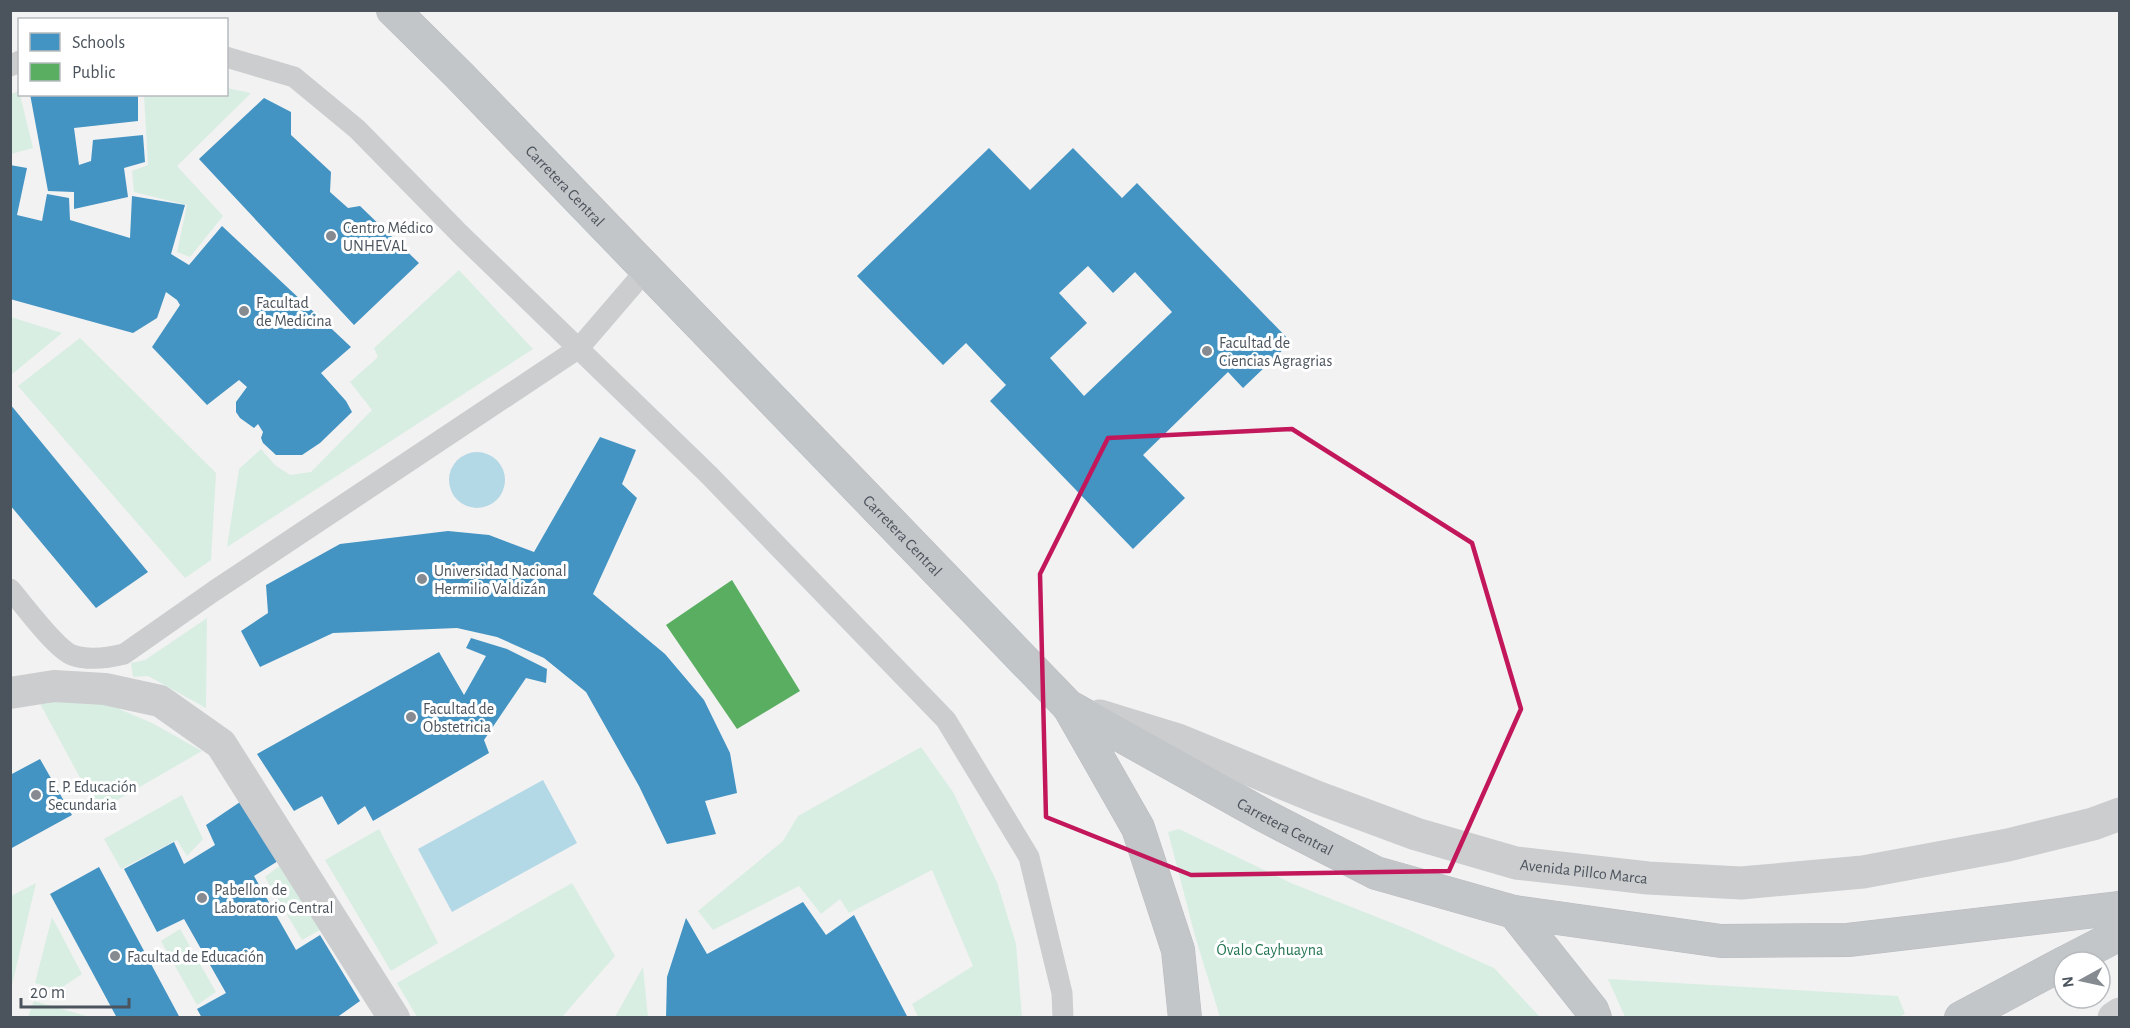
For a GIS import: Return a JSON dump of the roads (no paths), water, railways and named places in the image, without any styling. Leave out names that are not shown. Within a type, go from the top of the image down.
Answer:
[{"type":"highway","name":"Carretera Central","points":[[393,10],[459,75],[1068,706],[1265,816],[1376,873],[1514,912],[1722,941],[1848,940],[2120,908]]},
{"type":"highway","points":[[1068,706],[1138,828],[1178,950],[1185,1017]]},
{"type":"highway","points":[[1514,912],[1596,1017]]},
{"type":"highway","points":[[2090,950],[2120,934]]},
{"type":"highway","points":[[1961,1017],[2052,970]]},
{"type":"street","points":[[10,693],[54,686],[105,689],[159,701],[221,744],[394,1017]]},
{"type":"street","name":"Avenida Pillco Marca","points":[[1068,706],[1178,740],[1319,798],[1416,834],[1516,863],[1648,878],[1741,883],[1863,872],[2008,845],[2092,824],[2120,814]]},
{"type":"street","points":[[2114,1017],[2120,1014]]},
{"type":"lane","points":[[228,58],[294,77],[357,129],[461,236],[709,475],[946,720],[1029,857],[1062,993],[1063,1017]]},
{"type":"lane","points":[[10,589],[59,646],[72,655],[107,658],[124,654],[579,348],[646,270]]},
{"type":"water","points":[[477,452],[492,457],[500,465],[505,480],[500,495],[492,503],[477,508],[462,503],[454,495],[449,480],[454,465],[462,457]]},
{"type":"water","points":[[543,780],[577,843],[452,912],[418,849]]},
{"type":"place","name":"Centro Médico UNHEVAL","points":[[331,236]]},
{"type":"place","name":"Facultad de Medicina","points":[[244,311]]},
{"type":"place","name":"Facultad de Ciencias Agragrias","points":[[1207,351]]},
{"type":"place","name":"Universidad Nacional Hermilio Valdizán","points":[[422,579]]},
{"type":"place","name":"Facultad de Obstetricia","points":[[411,717]]},
{"type":"place","name":"E. P. Educación Secundaria","points":[[36,795]]},
{"type":"place","name":"Pabellon de Laboratorio Central","points":[[202,898]]},
{"type":"place","name":"Facultad de Educación","points":[[115,956]]},
{"type":"park label","name":"Óvalo Cayhuayna","points":[[1270,949]]}]
